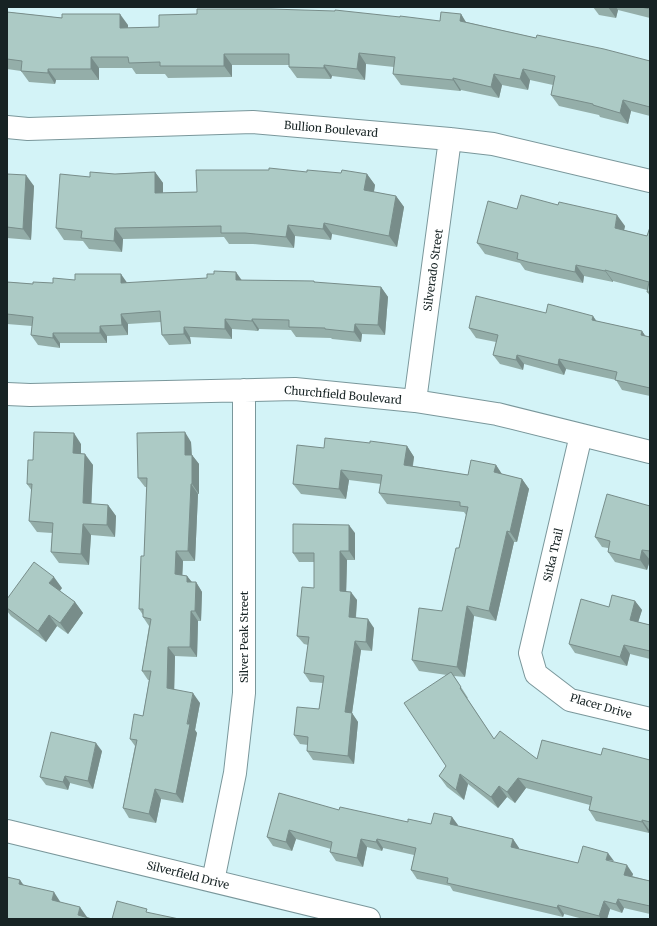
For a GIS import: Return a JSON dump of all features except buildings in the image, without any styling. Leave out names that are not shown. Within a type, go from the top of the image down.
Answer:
[{"type":"street","name":"Bullion Boulevard","points":[[7,126],[28,129],[253,122],[493,144],[650,181]]},
{"type":"street","name":"Silverado Street","points":[[415,401],[450,139]]},
{"type":"street","name":"Churchfield Boulevard","points":[[7,394],[30,395],[295,389],[415,401],[497,414],[650,452]]},
{"type":"street","name":"Silver Peak Street","points":[[213,881],[235,773],[244,693],[244,390]]},
{"type":"street","name":"Sitka Trail","points":[[536,674],[530,653],[581,435]]},
{"type":"street","name":"Placer Drive","points":[[536,674],[570,700],[650,719]]},
{"type":"street","name":"Silverfield Drive","points":[[7,831],[369,919]]}]
